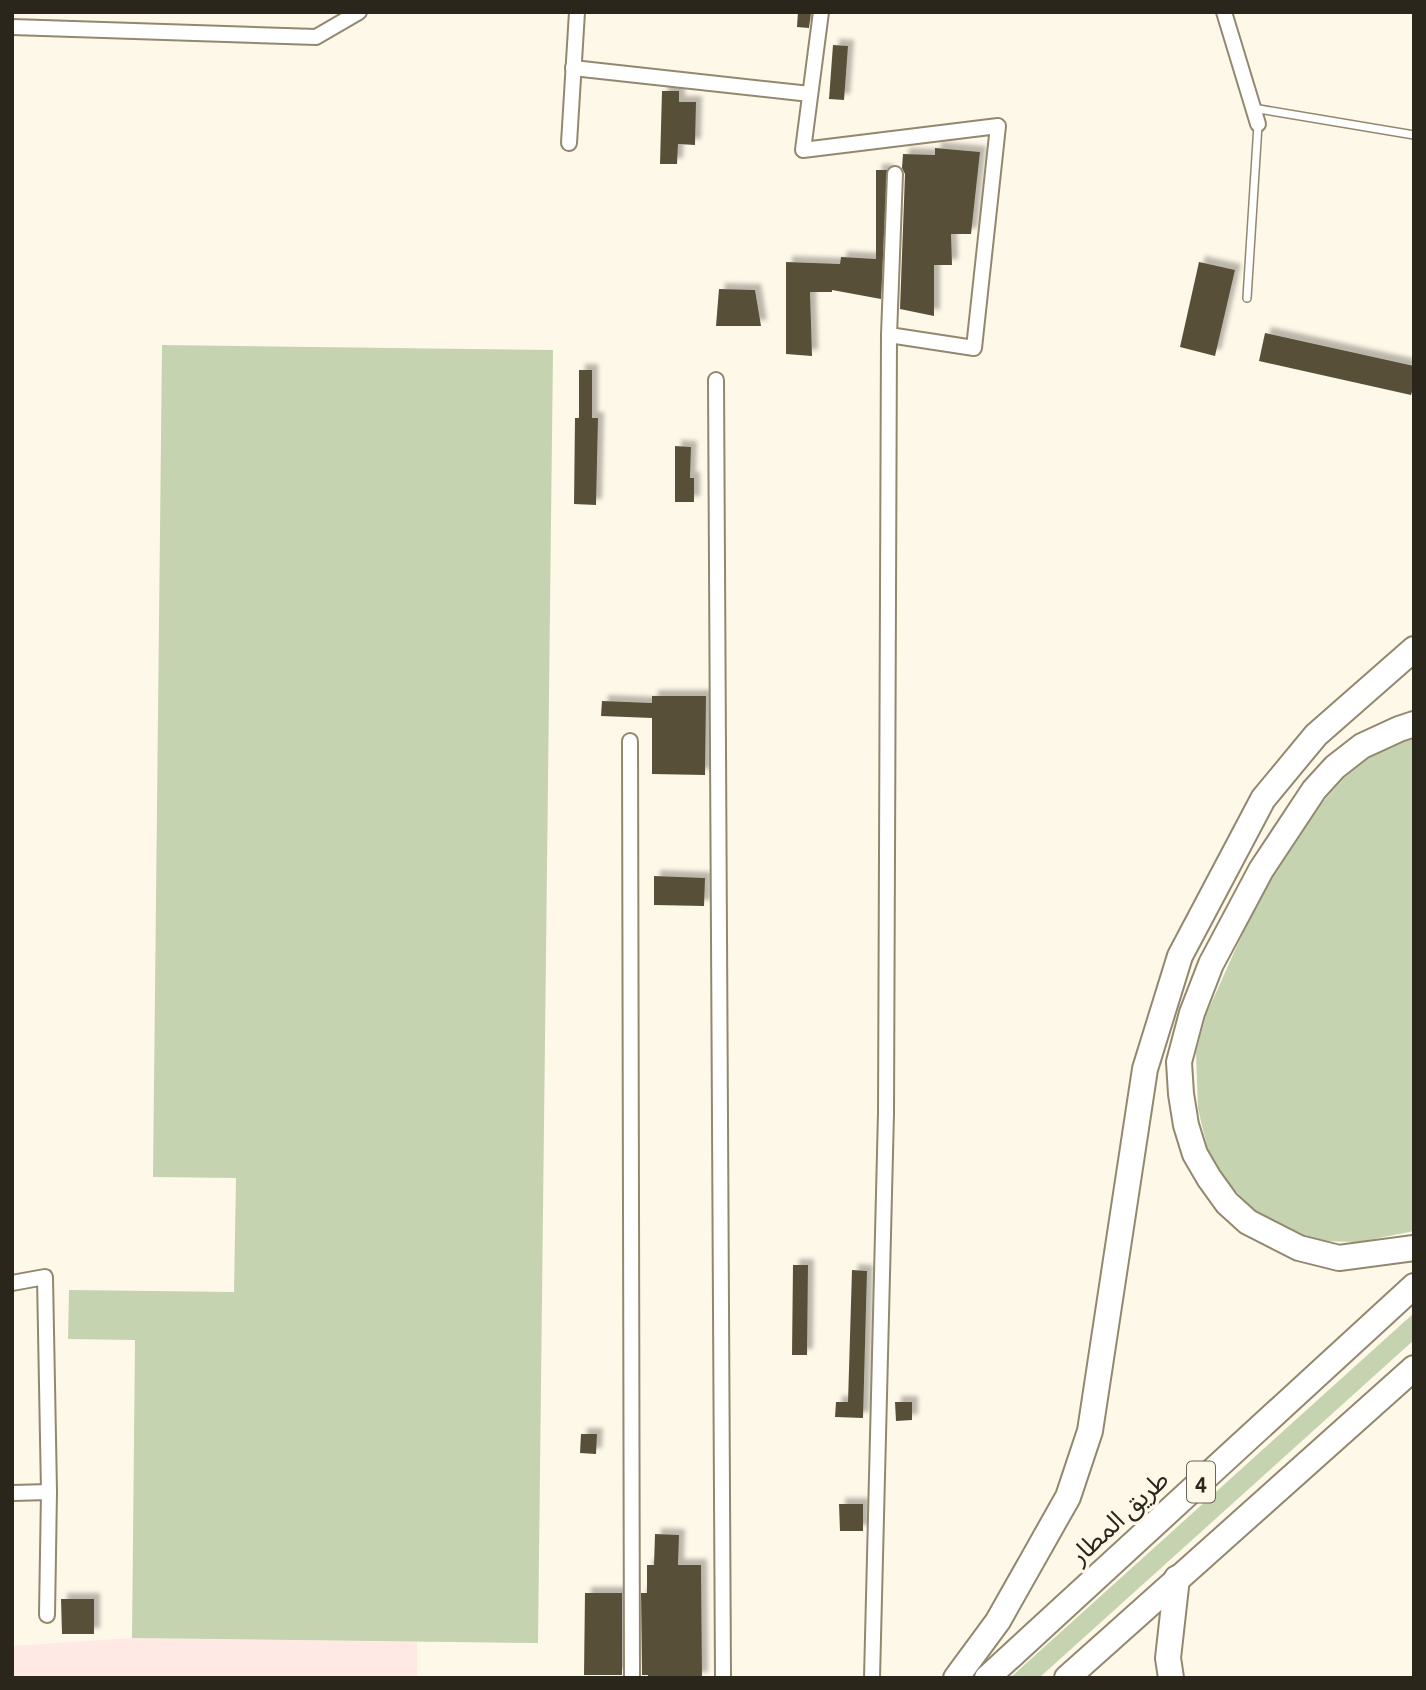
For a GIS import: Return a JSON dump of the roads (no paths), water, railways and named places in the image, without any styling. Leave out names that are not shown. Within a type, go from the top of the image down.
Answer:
[{"type":"highway","points":[[956,1678],[998,1621],[1068,1497],[1090,1432],[1145,1069],[1180,956],[1263,799],[1316,735],[1414,649]]},
{"type":"highway","points":[[1414,724],[1362,746],[1335,766],[1314,790],[1261,870],[1211,964],[1192,1013],[1180,1062],[1186,1125],[1195,1153],[1227,1203],[1248,1222],[1298,1248],[1339,1258],[1414,1248]]},
{"type":"highway","name":"طريق المطار","points":[[987,1678],[1414,1286]]},
{"type":"highway","name":"4","points":[[1067,1678],[1414,1368]]},
{"type":"highway","points":[[1171,1678],[1168,1658],[1177,1578]]},
{"type":"street","points":[[12,27],[316,37],[359,12]]},
{"type":"street","points":[[569,143],[577,12]]},
{"type":"street","points":[[821,12],[803,150],[998,126],[974,348],[889,335]]},
{"type":"street","points":[[1224,12],[1258,124]]},
{"type":"street","points":[[573,68],[810,94]]},
{"type":"street","points":[[872,1678],[886,1112],[889,335],[895,174]]},
{"type":"street","points":[[716,380],[723,1678]]},
{"type":"street","points":[[630,741],[632,1678]]},
{"type":"street","points":[[12,1283],[45,1277],[49,1492],[47,1615]]},
{"type":"street","points":[[12,1493],[49,1492]]},
{"type":"lane","points":[[1247,298],[1259,108],[1414,135]]}]
